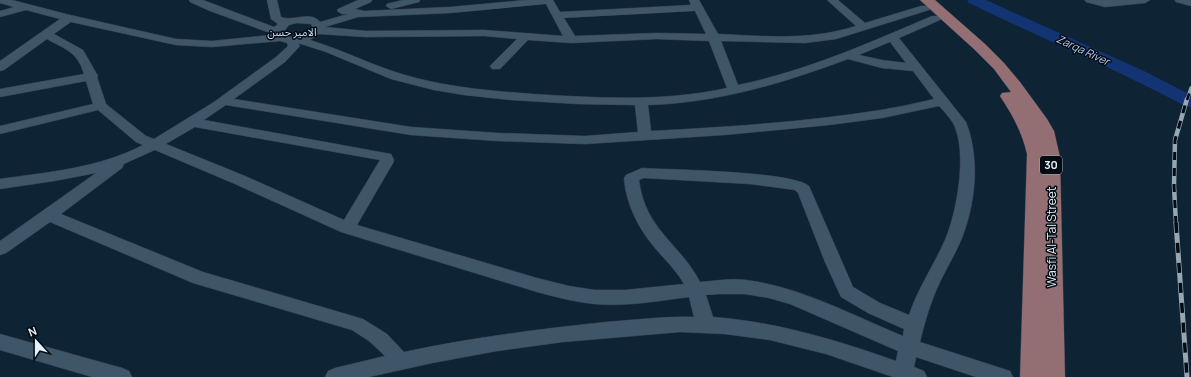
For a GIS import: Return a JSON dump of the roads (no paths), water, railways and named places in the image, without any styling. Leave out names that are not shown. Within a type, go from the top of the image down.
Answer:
[{"type":"main road","name":"Wasfi Al-Tal Street","points":[[926,6],[965,45],[998,82],[1018,112],[1033,140],[1036,154],[1032,377]]},
{"type":"main road","name":"Wasfi Al-Tal Street","points":[[926,6],[966,34],[999,66],[1028,104],[1045,131],[1051,157],[1053,377]]},
{"type":"street","points":[[0,0],[29,6],[69,18],[176,42],[192,44],[234,43],[286,37],[358,14],[415,0]]},
{"type":"street","points":[[194,0],[286,37],[326,48],[396,77],[421,84],[524,96],[641,101],[691,98],[734,90],[787,77],[892,37],[926,6]]},
{"type":"street","points":[[272,0],[276,19],[286,23],[304,20],[316,27],[366,34],[484,33],[571,40],[657,36],[814,39],[836,36],[926,6]]},
{"type":"street","points":[[316,27],[346,9],[367,0]]},
{"type":"street","points":[[832,0],[863,28]]},
{"type":"street","points":[[1090,0],[1105,4],[1145,0]]},
{"type":"street","points":[[1180,0],[1191,3]]},
{"type":"street","points":[[346,9],[358,14],[450,10],[545,1],[550,2],[571,40]]},
{"type":"street","points":[[557,15],[696,4],[714,38],[734,90]]},
{"type":"street","points":[[0,14],[29,6]]},
{"type":"street","points":[[0,67],[69,18]]},
{"type":"street","points":[[0,184],[72,174],[110,164],[153,146],[224,101],[290,52],[294,46],[286,37],[286,23]]},
{"type":"street","points":[[316,27],[326,48]]},
{"type":"street","points":[[46,34],[79,52],[92,76],[95,92],[100,106],[128,130],[153,146],[240,180],[347,228],[536,286],[595,297],[625,297],[720,287],[745,287],[769,291],[794,298],[909,347],[1003,377]]},
{"type":"street","points":[[496,66],[526,36]]},
{"type":"street","points":[[335,377],[400,361],[552,335],[679,324],[770,332],[835,348],[910,374],[909,347],[914,325],[928,287],[954,239],[962,217],[967,159],[964,135],[959,122],[892,37]]},
{"type":"street","points":[[846,55],[882,64],[917,68]]},
{"type":"street","points":[[0,93],[92,76]]},
{"type":"street","points":[[224,101],[411,131],[585,140],[724,131],[836,120],[882,114],[943,101]]},
{"type":"street","points":[[641,101],[645,136]]},
{"type":"street","points":[[0,130],[100,106]]},
{"type":"street","points":[[192,122],[386,157],[386,164],[347,228]]},
{"type":"street","points":[[0,249],[49,215],[126,157]]},
{"type":"street","points":[[706,326],[696,290],[688,275],[655,237],[644,220],[631,183],[631,178],[634,176],[642,173],[750,180],[799,186],[804,190],[833,262],[847,292],[874,308],[914,325]]},
{"type":"street","points":[[49,215],[199,278],[357,324],[388,344],[400,361]]},
{"type":"street","points":[[0,342],[115,376]]},
{"type":"waterway","name":"Zarqa River","points":[[974,0],[1138,75],[1191,102]]},
{"type":"railway","points":[[1187,100],[1191,88]]},
{"type":"railway","points":[[1176,224],[1174,186],[1175,140],[1187,99]]},
{"type":"railway","points":[[1176,223],[1187,377]]},
{"type":"district","name":"الامير حسن","points":[[292,32]]}]
